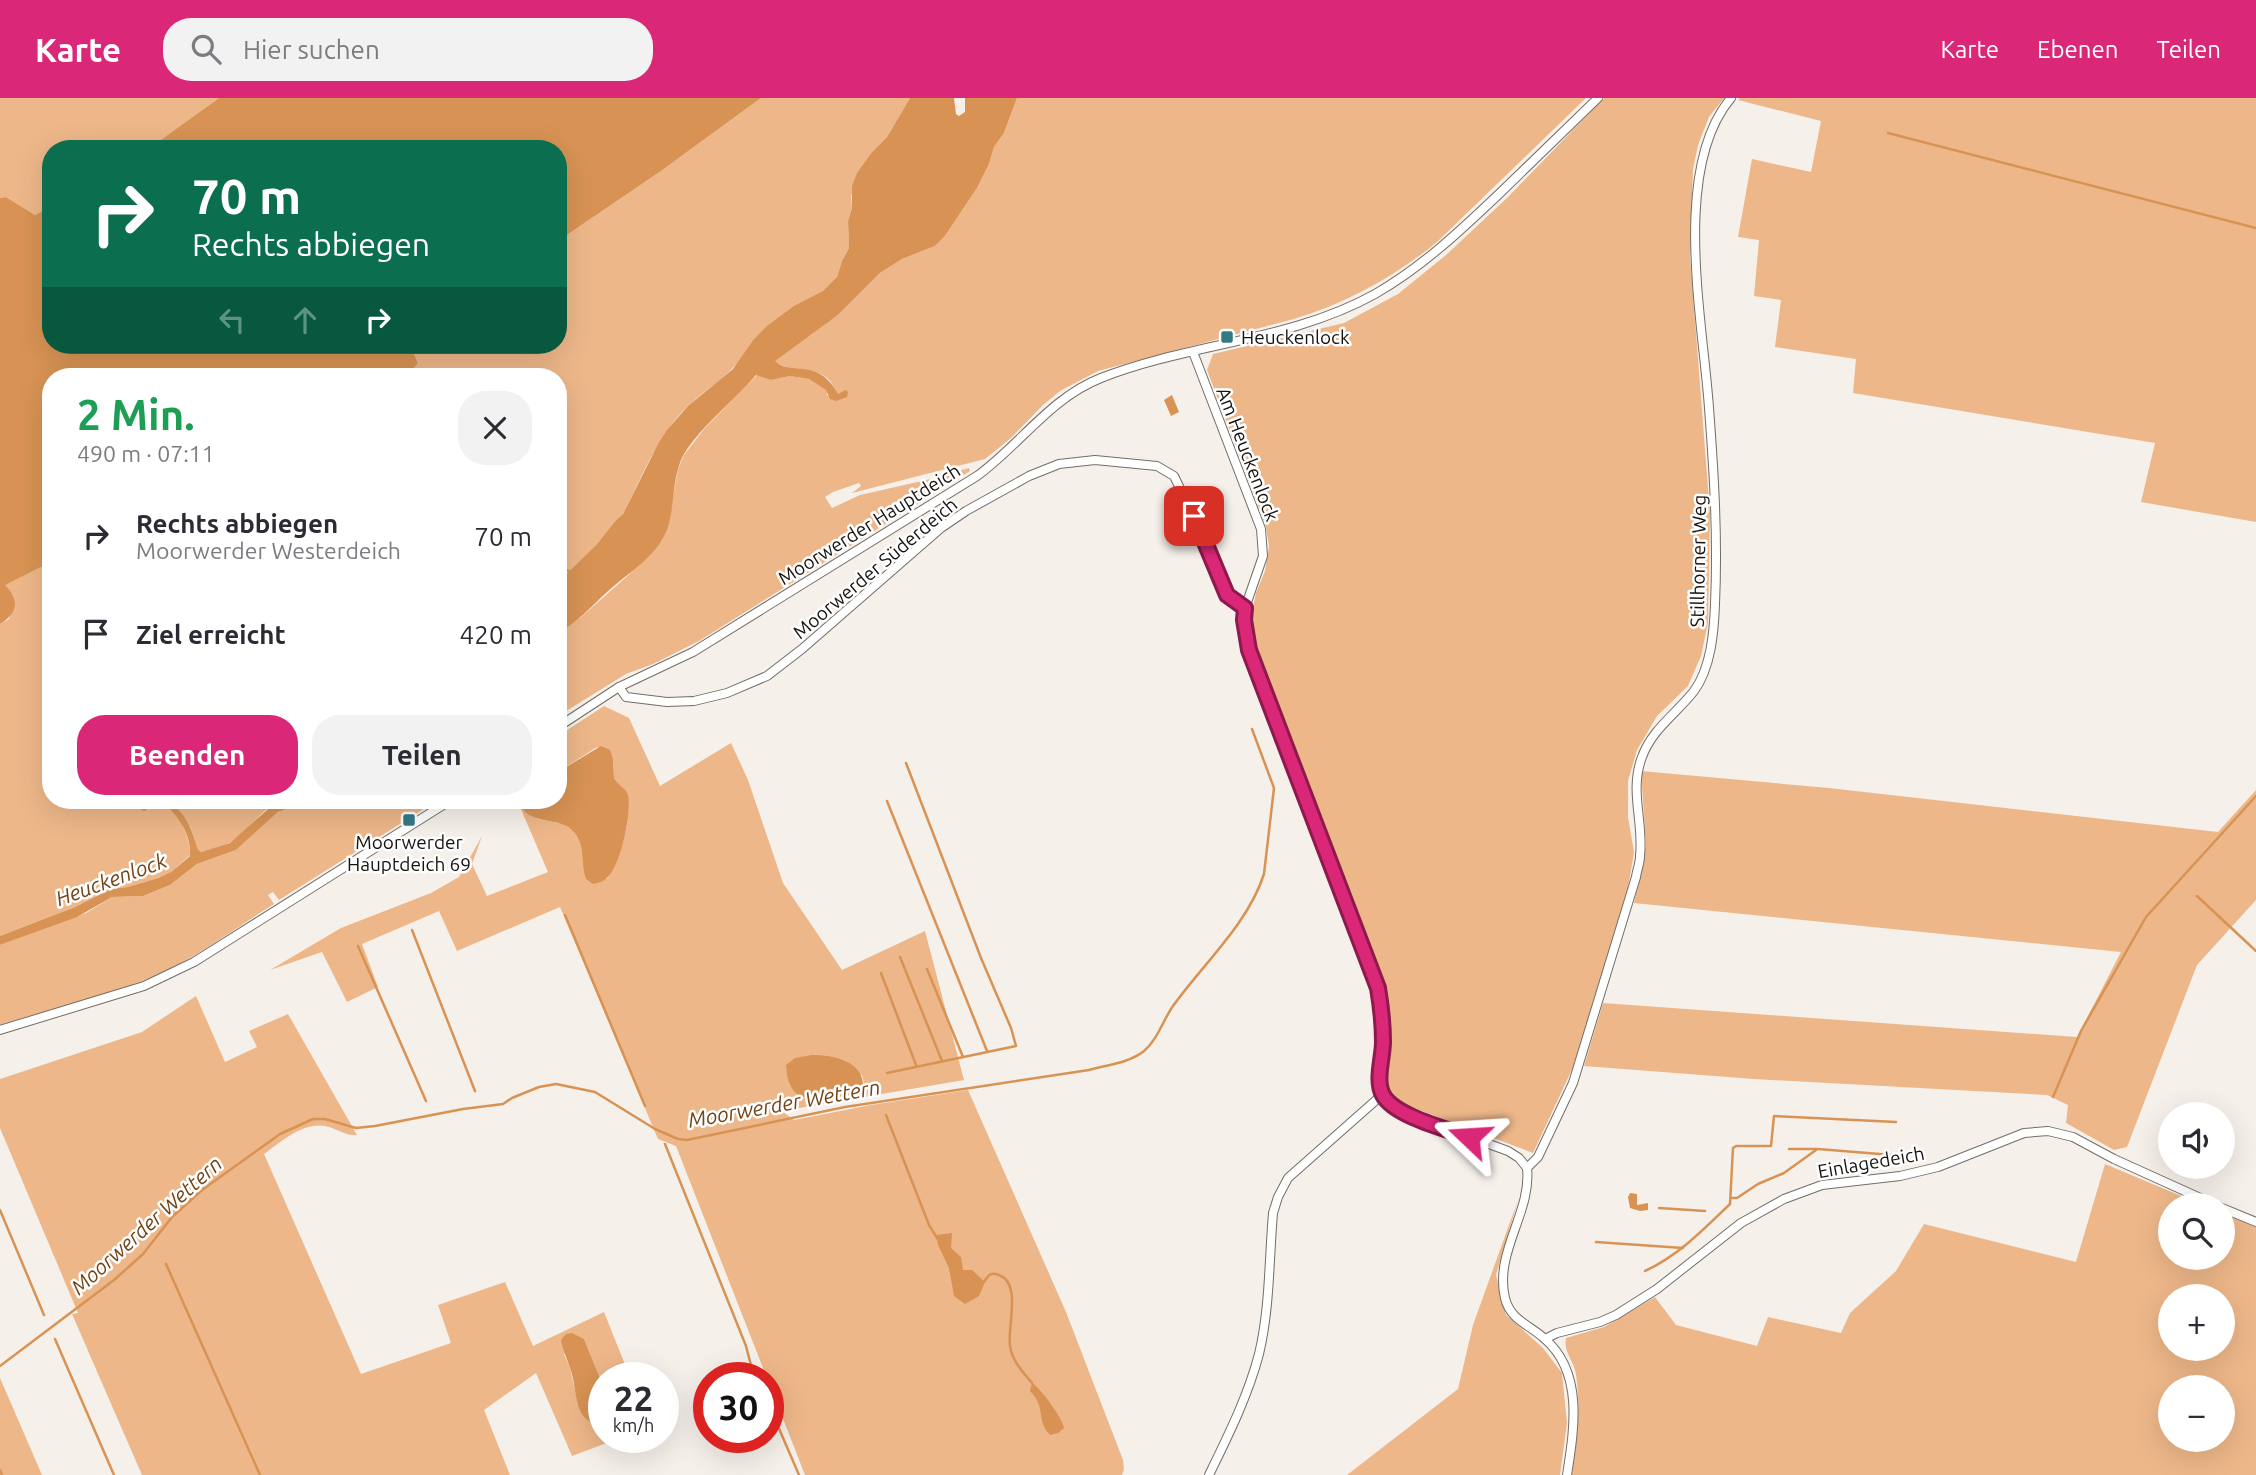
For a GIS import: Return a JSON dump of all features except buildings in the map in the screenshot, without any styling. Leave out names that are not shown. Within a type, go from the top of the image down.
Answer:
[{"type":"street","name":"Moorwerder Hauptdeich","points":[[567,721],[619,687],[694,652],[976,476],[998,460],[1065,397],[1100,378],[1317,320],[1354,305],[1393,283],[1451,240],[1598,98]]},
{"type":"street","name":"Stillhorner Weg","points":[[1545,1339],[1511,1313],[1505,1299],[1502,1278],[1507,1251],[1525,1194],[1527,1168],[1538,1157],[1573,1083],[1636,877],[1640,856],[1636,778],[1643,753],[1662,724],[1696,689],[1707,660],[1712,635],[1717,514],[1696,256],[1697,190],[1707,138],[1714,121],[1731,98]]},
{"type":"street","name":"Am Heuckenlock","points":[[1192,352],[1261,529],[1263,556],[1245,608]]},
{"type":"street","name":"Moorwerder Süderdeich","points":[[619,687],[626,697],[681,702],[711,698],[767,676],[802,649],[941,528],[1029,476],[1059,464],[1077,461],[1095,460],[1157,466],[1174,476],[1227,595],[1245,608]]},
{"type":"street","points":[[1245,608],[1244,628],[1249,650],[1378,988],[1383,1017],[1380,1081],[1383,1094],[1392,1105],[1404,1113],[1508,1152],[1519,1158],[1527,1168]]},
{"type":"street","points":[[0,1030],[144,986],[194,962],[438,809]]},
{"type":"street","points":[[1209,1475],[1237,1417],[1259,1354],[1265,1315],[1273,1213],[1278,1196],[1289,1178],[1383,1094]]},
{"type":"street","name":"Einlagedeich","points":[[1545,1339],[1616,1315],[1657,1289],[1741,1223],[1784,1199],[1838,1181],[1899,1176],[1938,1167],[2024,1133],[2048,1131],[2073,1137],[2189,1193]]},
{"type":"street","points":[[2235,1214],[2256,1223]]},
{"type":"street","points":[[1545,1339],[1559,1354],[1572,1389],[1573,1423],[1567,1475]]},
{"type":"shaded area","points":[[0,98],[219,98],[161,140],[42,140],[42,211],[35,215],[6,197],[0,198]]},
{"type":"shaded area","points":[[219,98],[761,98],[567,235],[567,140],[161,140]]},
{"type":"shaded area","points":[[761,98],[910,98],[887,137],[872,152],[851,196],[849,248],[837,277],[830,286],[741,359],[677,418],[651,457],[623,514],[567,573],[567,368],[414,368],[418,364],[414,354],[567,354],[567,235]]},
{"type":"shaded area","points":[[910,98],[954,98],[956,114],[959,116],[965,112],[965,98],[1017,98],[1004,133],[994,147],[977,188],[945,236],[935,246],[902,259],[880,273],[838,315],[775,361],[781,365],[822,375],[838,394],[846,390],[847,397],[836,401],[830,399],[826,390],[809,379],[790,376],[771,380],[756,375],[700,433],[684,454],[677,471],[668,527],[657,547],[567,627],[567,573],[623,514],[667,430],[688,406],[733,369],[754,339],[767,326],[794,306],[823,291],[837,277],[849,248],[848,221],[852,208],[852,186],[857,173],[872,152],[887,137]]},
{"type":"shaded area","points":[[1017,98],[1586,98],[1437,242],[1387,278],[1314,313],[1098,371],[1060,391],[985,459],[852,493],[861,486],[859,483],[833,492],[825,497],[832,508],[860,495],[935,478],[935,481],[939,480],[937,477],[969,468],[970,471],[699,641],[626,674],[567,710],[567,627],[650,556],[662,540],[668,525],[678,469],[684,455],[704,429],[757,375],[771,380],[790,376],[809,379],[827,390],[827,395],[836,401],[843,392],[840,395],[835,393],[832,383],[826,377],[774,361],[838,315],[880,273],[902,259],[935,246],[945,236],[977,188],[994,147],[1004,133]]},
{"type":"shaded area","points":[[1604,98],[1724,98],[1709,117],[1698,145],[1693,169],[1690,256],[1710,514],[1708,623],[1701,656],[1688,686],[1657,716],[1637,750],[1628,781],[1628,817],[1634,852],[1628,888],[1574,1065],[1533,1153],[1398,1102],[1386,1084],[1389,1016],[1383,987],[1354,902],[1256,645],[1251,618],[1256,593],[1265,571],[1269,546],[1266,527],[1207,370],[1213,354],[1344,323],[1398,294],[1446,255],[1507,198]]},
{"type":"shaded area","points":[[2256,98],[2256,522],[2141,502],[2155,443],[1853,393],[1856,359],[1775,347],[1781,300],[1754,296],[1759,240],[1738,237],[1752,159],[1811,172],[1821,121],[1738,100]]},
{"type":"shaded area","points":[[6,197],[35,215],[42,211],[42,354],[414,354],[418,364],[414,368],[42,368],[42,566],[5,585],[13,596],[15,606],[11,615],[0,624],[0,198]]},
{"type":"shaded area","points":[[1172,395],[1179,412],[1171,416],[1164,400]]},
{"type":"shaded area","points":[[42,566],[42,809],[170,809],[186,832],[190,855],[171,872],[158,878],[111,889],[75,907],[0,936],[0,624],[9,619],[12,601],[4,585]]},
{"type":"shaded area","points":[[604,706],[629,718],[660,786],[731,743],[748,780],[783,883],[842,970],[925,931],[964,1080],[782,1111],[794,1120],[968,1090],[1066,1312],[1123,1460],[1122,1475],[805,1475],[784,1421],[784,1362],[761,1362],[676,1146],[658,1139],[560,907],[457,951],[439,911],[362,944],[378,987],[347,1002],[322,952],[270,970],[341,928],[431,893],[459,877],[482,836],[472,864],[487,896],[548,872],[521,809],[528,809],[538,819],[562,824],[573,830],[579,838],[583,853],[607,879],[624,838],[628,814],[627,795],[614,778],[613,759],[597,747],[567,766],[567,730]],"holes":[[[786,1068],[862,1075],[864,1084],[853,1091],[834,1088],[825,1095],[804,1098],[790,1086]]]},
{"type":"shaded area","points":[[601,746],[610,750],[614,778],[628,795],[624,838],[617,861],[605,880],[593,884],[586,879],[581,846],[572,830],[565,825],[534,817],[523,809],[567,809],[567,767]]},
{"type":"shaded area","points":[[1641,771],[1829,788],[2218,832],[2256,790],[2256,900],[2197,965],[2127,1147],[2114,1150],[2066,1123],[2068,1105],[2047,1095],[1754,1079],[1584,1066],[1603,1003],[2077,1037],[2121,952],[1634,903],[1646,846]]},
{"type":"shaded area","name":"Heuckenlock","points":[[170,809],[177,809],[182,813],[201,852],[230,843],[268,809],[287,809],[278,812],[236,850],[197,864],[170,885],[143,896],[112,897],[77,917],[0,945],[0,936],[75,907],[111,889],[128,887],[171,872],[190,856],[189,841],[177,817]]},
{"type":"shaded area","points":[[178,809],[267,809],[233,841],[201,852],[198,851],[187,820]]},
{"type":"shaded area","points":[[287,809],[424,809],[279,900],[273,892],[268,895],[274,904],[170,969],[117,990],[0,1025],[0,945],[86,913],[112,897],[143,896],[170,885],[197,864],[236,850],[278,812]]},
{"type":"shaded area","points":[[196,996],[225,1062],[257,1047],[249,1031],[288,1014],[357,1135],[325,1126],[308,1127],[292,1134],[264,1154],[361,1374],[451,1343],[438,1305],[505,1282],[533,1346],[604,1312],[624,1362],[593,1362],[584,1339],[564,1354],[578,1405],[588,1408],[588,1450],[572,1456],[536,1373],[484,1410],[510,1475],[142,1475],[72,1314],[78,1313],[0,1128],[0,1079],[142,1032]]},
{"type":"shaded area","points":[[812,1055],[846,1061],[859,1071],[863,1088],[850,1091],[834,1088],[816,1097],[801,1096],[790,1085],[786,1065],[795,1058]]},
{"type":"shaded area","points":[[2105,1164],[2174,1193],[2158,1193],[2158,1270],[2235,1270],[2235,1218],[2256,1227],[2256,1475],[1572,1475],[1578,1400],[1576,1374],[1566,1348],[1566,1338],[1604,1327],[1655,1297],[1676,1325],[1757,1346],[1768,1317],[1841,1333],[1850,1313],[1896,1271],[1924,1224],[2076,1262]]},
{"type":"shaded area","points":[[1630,1193],[1637,1194],[1637,1205],[1648,1203],[1648,1210],[1630,1208]]},
{"type":"shaded area","points":[[1518,1200],[1496,1275],[1506,1315],[1543,1348],[1562,1373],[1567,1423],[1560,1475],[1347,1475],[1458,1389],[1473,1325]]},
{"type":"shaded area","points":[[952,1233],[951,1248],[961,1257],[963,1270],[972,1270],[985,1282],[979,1296],[965,1304],[954,1296],[949,1268],[936,1235]]},
{"type":"shaded area","points":[[572,1333],[584,1339],[593,1362],[588,1362],[588,1420],[578,1405],[563,1348],[561,1340],[566,1334]]},
{"type":"shaded area","points":[[0,1378],[42,1475],[0,1475]]},
{"type":"shaded area","points":[[1032,1383],[1060,1418],[1064,1428],[1058,1433],[1050,1435],[1046,1429],[1038,1403],[1030,1391]]},
{"type":"waterway","points":[[1888,133],[2256,228]]},
{"type":"waterway","name":"Moorwerder Wettern","points":[[0,1366],[114,1280],[143,1254],[172,1217],[202,1190],[280,1134],[313,1119],[325,1119],[356,1128],[375,1126],[503,1104],[539,1087],[556,1084],[595,1092],[655,1129],[687,1140],[845,1107],[1089,1070],[1138,1055],[1153,1041],[1173,1006],[1236,927],[1257,892],[1264,874],[1274,788],[1252,729]]},
{"type":"waterway","points":[[887,1073],[1016,1046],[906,763]]},
{"type":"waterway","points":[[2053,1097],[2081,1031],[2146,917],[2256,796]]},
{"type":"waterway","points":[[887,801],[987,1051]]},
{"type":"waterway","points":[[2197,896],[2256,951]]},
{"type":"waterway","points":[[565,915],[645,1106]]},
{"type":"waterway","points":[[412,930],[475,1091]]},
{"type":"waterway","points":[[358,946],[426,1101]]},
{"type":"waterway","points":[[900,957],[942,1061]]},
{"type":"waterway","points":[[927,969],[963,1057]]},
{"type":"waterway","points":[[881,973],[916,1065]]},
{"type":"waterway","points":[[886,1115],[929,1225],[937,1238]]},
{"type":"waterway","points":[[1645,1271],[1680,1250],[1730,1204],[1733,1148],[1771,1146],[1774,1116],[1896,1122]]},
{"type":"waterway","points":[[665,1144],[750,1362]]},
{"type":"waterway","points":[[1789,1149],[1892,1155]]},
{"type":"waterway","points":[[1732,1198],[1737,1198],[1758,1184],[1784,1173],[1816,1150]]},
{"type":"waterway","points":[[1659,1208],[1705,1211]]},
{"type":"waterway","points":[[0,1210],[44,1315]]},
{"type":"waterway","points":[[1596,1242],[1683,1248]]},
{"type":"waterway","points":[[166,1264],[260,1475]]},
{"type":"waterway","points":[[983,1283],[989,1275],[996,1274],[1006,1280],[1010,1287],[1011,1351],[1018,1366],[1032,1383]]},
{"type":"waterway","points":[[55,1339],[114,1475]]},
{"type":"waterway","points":[[784,1440],[799,1475]]},
{"type":"waterway","points":[[0,1470],[2,1475]]},
{"type":"place","name":"Heuckenlock","points":[[1227,337]]},
{"type":"place","name":"Moorwerder Hauptdeich 69","points":[[409,820]]},
{"type":"route","points":[[1194,516],[1227,595],[1245,608],[1245,636],[1249,650],[1378,988],[1383,1017],[1380,1081],[1383,1094],[1392,1105],[1404,1113],[1469,1137]]}]
